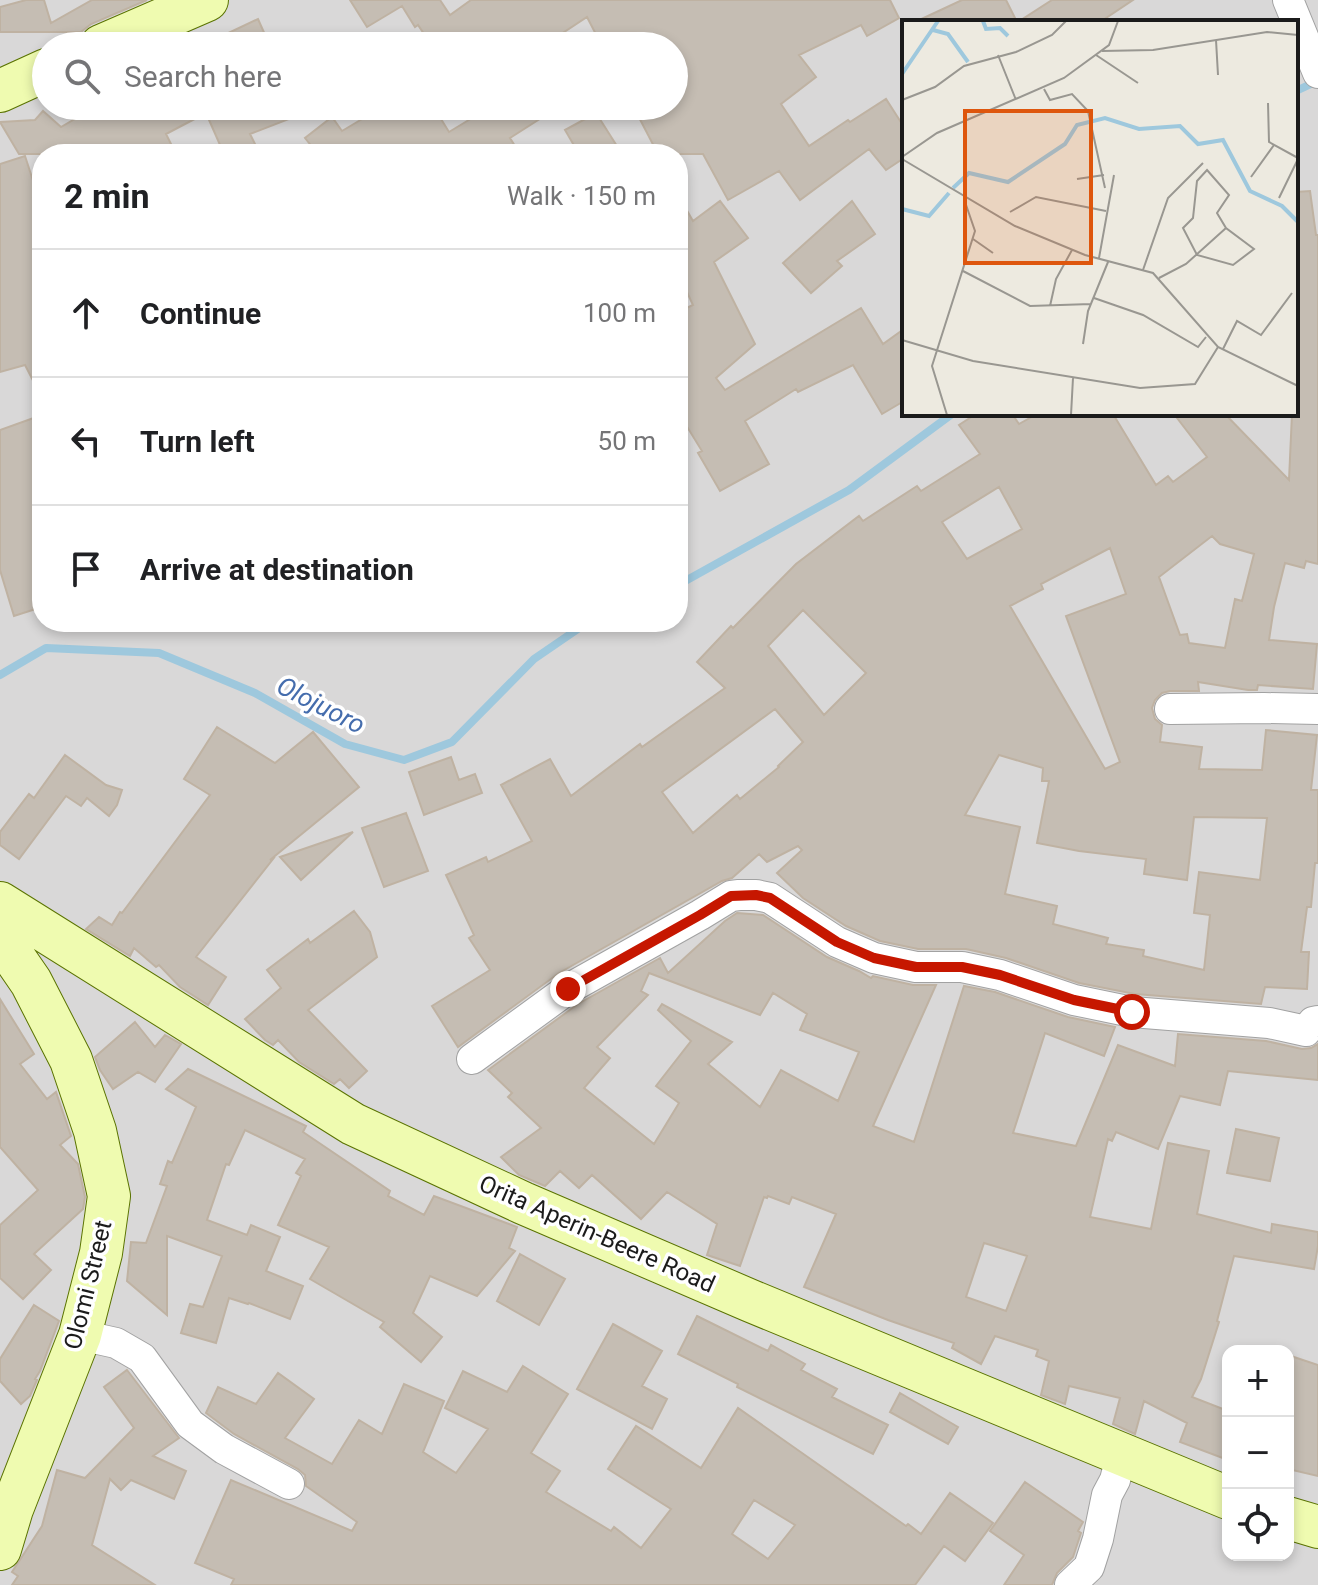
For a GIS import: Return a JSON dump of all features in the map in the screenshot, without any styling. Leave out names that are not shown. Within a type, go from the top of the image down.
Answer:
[{"type":"main road","points":[[133,32],[207,0]]},
{"type":"main road","points":[[0,91],[32,76]]},
{"type":"main road","name":"Orita Aperin-Beere Road","points":[[0,903],[353,1124],[566,1222],[1222,1495]]},
{"type":"main road","name":"Olomi Street","points":[[0,937],[31,982],[71,1060],[95,1131],[109,1196],[101,1253],[80,1335],[12,1509],[0,1549]]},
{"type":"main road","points":[[1294,1520],[1318,1527]]},
{"type":"street","points":[[1288,0],[1296,20]]},
{"type":"street","points":[[1298,24],[1318,73]]},
{"type":"street","points":[[1170,709],[1318,709]]},
{"type":"street","points":[[472,1059],[568,989],[731,896],[739,895],[770,898],[837,942],[874,958],[916,967],[962,967],[1000,975],[1074,1000],[1132,1012],[1269,1023],[1306,1031],[1313,1022],[1318,1021]]},
{"type":"street","points":[[80,1335],[116,1343],[142,1358],[190,1424],[224,1449],[289,1484]]},
{"type":"street","points":[[1070,1585],[1089,1567],[1107,1495],[1115,1480],[1122,1453]]},
{"type":"shaded area","points":[[0,0],[1318,0],[1318,1585],[0,1585]]},
{"type":"building","points":[[26,0],[44,0],[51,23],[92,0],[147,0],[91,24],[81,32],[0,32],[0,7]]},
{"type":"building","points":[[350,0],[440,0],[450,15],[471,0],[890,0],[899,18],[867,36],[861,25],[799,55],[816,77],[781,104],[809,146],[886,99],[902,124],[902,159],[886,170],[869,149],[800,200],[779,171],[728,200],[703,154],[688,154],[688,144],[653,144],[640,120],[688,120],[688,32],[595,32],[587,17],[564,32],[423,32],[418,25],[415,27],[402,6],[367,27]]},
{"type":"building","points":[[962,0],[1006,0],[1016,20],[919,20]]},
{"type":"building","points":[[1052,0],[1133,0],[1103,20],[1021,20]]},
{"type":"building","points":[[258,19],[264,32],[231,32]]},
{"type":"building","points":[[53,120],[61,127],[73,120],[193,120],[166,134],[171,144],[32,144],[32,154],[19,154],[0,122]]},
{"type":"building","points":[[209,120],[286,120],[250,134],[255,144],[220,144]]},
{"type":"building","points":[[328,120],[334,120],[342,131],[360,120],[442,120],[449,132],[469,120],[538,120],[510,138],[514,144],[310,144],[305,138]]},
{"type":"building","points":[[583,120],[600,120],[616,144],[573,144],[565,130]]},
{"type":"building","points":[[25,156],[32,178],[32,379],[25,365],[0,372],[0,164]]},
{"type":"building","points":[[1310,191],[1318,235],[1318,564],[1306,561],[1304,568],[1285,563],[1269,640],[1317,644],[1313,689],[1258,685],[1257,690],[1248,690],[1198,682],[1199,691],[1162,693],[1152,708],[1155,719],[1162,725],[1160,742],[1202,747],[1199,769],[1262,770],[1266,730],[1317,735],[1311,790],[1318,790],[1318,863],[1315,863],[1311,907],[1307,907],[1301,952],[1309,952],[1307,989],[1265,987],[1261,1004],[1135,994],[1079,983],[1006,958],[966,949],[918,949],[880,941],[846,926],[803,898],[777,873],[802,850],[798,846],[767,862],[759,854],[732,878],[559,973],[458,1047],[432,1006],[490,970],[469,938],[474,935],[446,875],[486,857],[488,862],[532,841],[501,785],[550,759],[571,796],[640,744],[642,747],[725,688],[697,662],[796,564],[859,516],[863,521],[917,486],[921,491],[980,454],[959,425],[973,416],[1013,416],[1019,424],[1033,416],[1114,416],[1156,485],[1168,476],[1173,482],[1207,457],[1176,416],[1227,416],[1289,480],[1292,416],[1298,416],[1298,192]],"holes":[[[999,487],[1022,529],[967,559],[942,522]],[[1212,536],[1220,544],[1254,554],[1242,601],[1235,599],[1225,648],[1189,643],[1187,634],[1180,635],[1159,577]],[[1110,548],[1126,594],[1066,616],[1120,762],[1105,769],[1010,606],[1043,589],[1041,584]],[[803,610],[866,673],[824,715],[768,646]],[[775,709],[803,742],[779,767],[740,799],[737,795],[693,833],[662,792]],[[999,755],[1043,768],[1042,781],[1049,781],[1037,843],[1146,859],[1144,874],[1187,880],[1194,817],[1267,818],[1260,880],[1199,872],[1194,913],[1210,915],[1204,970],[1143,956],[1144,950],[1106,944],[1108,938],[1053,924],[1057,906],[1005,894],[1020,827],[965,815]]]},
{"type":"building","points":[[720,201],[748,238],[714,262],[755,344],[716,378],[725,390],[861,308],[883,344],[902,330],[902,402],[882,414],[853,365],[798,392],[796,389],[745,421],[769,464],[720,491],[688,428],[688,307],[693,305],[688,294],[688,212],[693,221]]},
{"type":"building","points":[[852,201],[875,234],[837,261],[842,266],[811,293],[783,263]]},
{"type":"building","points":[[32,419],[32,610],[14,616],[0,570],[0,430]]},
{"type":"building","points":[[217,727],[275,763],[313,732],[359,787],[270,860],[273,859],[196,957],[226,977],[208,1005],[180,987],[159,965],[156,967],[134,948],[130,956],[86,929],[99,917],[112,925],[210,795],[184,779]]},
{"type":"building","points":[[65,755],[106,785],[122,790],[117,805],[109,816],[87,798],[81,806],[66,796],[19,859],[0,845],[0,832],[29,794],[34,798]]},
{"type":"building","points":[[451,757],[459,780],[475,774],[482,793],[424,815],[409,772]]},
{"type":"building","points":[[406,813],[428,871],[384,887],[362,828]]},
{"type":"building","points":[[353,832],[301,880],[280,857]]},
{"type":"building","points":[[354,911],[370,932],[377,957],[308,1010],[367,1071],[349,1088],[340,1079],[334,1084],[299,1062],[278,1040],[273,1045],[265,1040],[245,1019],[281,988],[267,970],[308,939],[310,943]]},
{"type":"building","points":[[737,913],[763,915],[827,957],[871,978],[913,985],[936,985],[873,1126],[914,1142],[964,986],[995,992],[1068,1017],[1115,1027],[1104,1056],[1045,1033],[1013,1133],[1076,1146],[1118,1045],[1175,1066],[1178,1034],[1266,1041],[1302,1049],[1318,1044],[1318,1080],[1228,1071],[1220,1105],[1180,1096],[1158,1149],[1116,1132],[1112,1141],[1108,1139],[1090,1217],[1151,1229],[1168,1143],[1209,1151],[1197,1214],[1271,1233],[1272,1224],[1318,1232],[1314,1269],[1234,1256],[1219,1322],[1192,1397],[1222,1409],[1222,1458],[1180,1442],[1187,1423],[1144,1401],[1135,1434],[1113,1424],[1120,1398],[1069,1386],[1065,1404],[1041,1395],[1049,1361],[1036,1356],[1038,1350],[995,1336],[981,1364],[952,1348],[954,1343],[804,1287],[836,1214],[792,1197],[789,1204],[764,1197],[740,1266],[707,1255],[717,1224],[667,1192],[641,1219],[592,1175],[579,1188],[560,1171],[545,1186],[519,1175],[501,1157],[541,1128],[508,1097],[512,1093],[488,1070],[578,1004],[660,958],[668,973]],"holes":[[[649,973],[760,1015],[773,993],[807,1014],[800,1030],[859,1052],[838,1101],[781,1070],[760,1107],[708,1064],[732,1042],[662,1004],[658,1010],[691,1041],[656,1086],[679,1103],[654,1144],[584,1088],[610,1058],[597,1047],[648,995],[641,991]],[[984,1243],[1027,1256],[1006,1311],[966,1297]]]},
{"type":"building","points":[[0,999],[34,1054],[20,1064],[47,1099],[56,1092],[71,1136],[60,1145],[78,1164],[85,1197],[83,1209],[34,1254],[51,1270],[23,1299],[0,1278],[0,1225],[38,1190],[0,1147]]},
{"type":"building","points":[[135,1022],[155,1047],[165,1035],[181,1044],[155,1082],[138,1072],[113,1089],[95,1057]]},
{"type":"building","points":[[188,1069],[306,1126],[303,1132],[390,1191],[388,1196],[424,1215],[434,1196],[517,1227],[509,1248],[515,1251],[477,1296],[430,1276],[413,1313],[442,1337],[421,1362],[380,1327],[384,1322],[310,1279],[329,1247],[278,1225],[301,1176],[296,1173],[305,1159],[245,1130],[229,1165],[226,1164],[207,1220],[247,1235],[251,1225],[280,1237],[266,1271],[303,1286],[290,1319],[229,1298],[216,1343],[181,1333],[190,1304],[203,1307],[222,1256],[167,1236],[167,1315],[127,1281],[131,1242],[146,1243],[167,1186],[160,1184],[168,1161],[172,1163],[196,1107],[166,1089]]},
{"type":"building","points":[[1236,1129],[1279,1138],[1270,1181],[1227,1173]]},
{"type":"building","points":[[520,1254],[565,1279],[539,1325],[497,1301]]},
{"type":"building","points":[[34,1305],[59,1321],[30,1396],[21,1404],[0,1381],[0,1359]]},
{"type":"building","points":[[697,1316],[768,1351],[771,1345],[805,1364],[801,1370],[837,1389],[832,1397],[888,1425],[873,1454],[737,1387],[738,1384],[678,1354]]},
{"type":"building","points":[[613,1324],[662,1351],[642,1386],[667,1399],[652,1429],[577,1389]]},
{"type":"building","points":[[1294,1357],[1318,1365],[1318,1476],[1294,1470]]},
{"type":"building","points":[[523,1366],[568,1394],[531,1453],[560,1471],[546,1492],[611,1531],[614,1527],[641,1548],[671,1509],[608,1469],[636,1426],[701,1468],[738,1408],[921,1534],[950,1493],[993,1523],[965,1561],[944,1546],[915,1585],[231,1585],[234,1579],[195,1563],[231,1480],[352,1531],[357,1522],[306,1486],[305,1475],[298,1469],[234,1434],[206,1413],[218,1387],[256,1404],[278,1373],[314,1399],[285,1438],[332,1464],[359,1420],[382,1434],[404,1384],[444,1401],[423,1452],[456,1473],[488,1429],[445,1408],[463,1371],[507,1392]],"holes":[[[754,1500],[795,1525],[768,1559],[732,1534]]]},
{"type":"building","points":[[127,1370],[179,1438],[153,1456],[186,1471],[174,1499],[131,1480],[121,1490],[110,1479],[92,1545],[155,1585],[12,1585],[18,1576],[12,1572],[42,1526],[57,1470],[85,1478],[134,1428],[104,1387]]},
{"type":"building","points":[[900,1393],[958,1427],[948,1444],[890,1412]]},
{"type":"building","points":[[1025,1482],[1083,1522],[1073,1557],[1057,1573],[1052,1585],[1004,1585],[1024,1555],[990,1531]]},
{"type":"waterway","name":"Olojuoro","points":[[1298,90],[1317,81]]},
{"type":"waterway","name":"Olojuoro","points":[[688,579],[849,490],[949,416]]},
{"type":"waterway","name":"Olojuoro","points":[[0,675],[46,648],[159,653],[255,693],[345,744],[404,760],[452,742],[534,659],[573,632]]},
{"type":"route","points":[[568,989],[731,896],[756,895],[770,898],[837,942],[874,958],[916,967],[962,967],[1000,975],[1074,1000],[1132,1012]]}]
